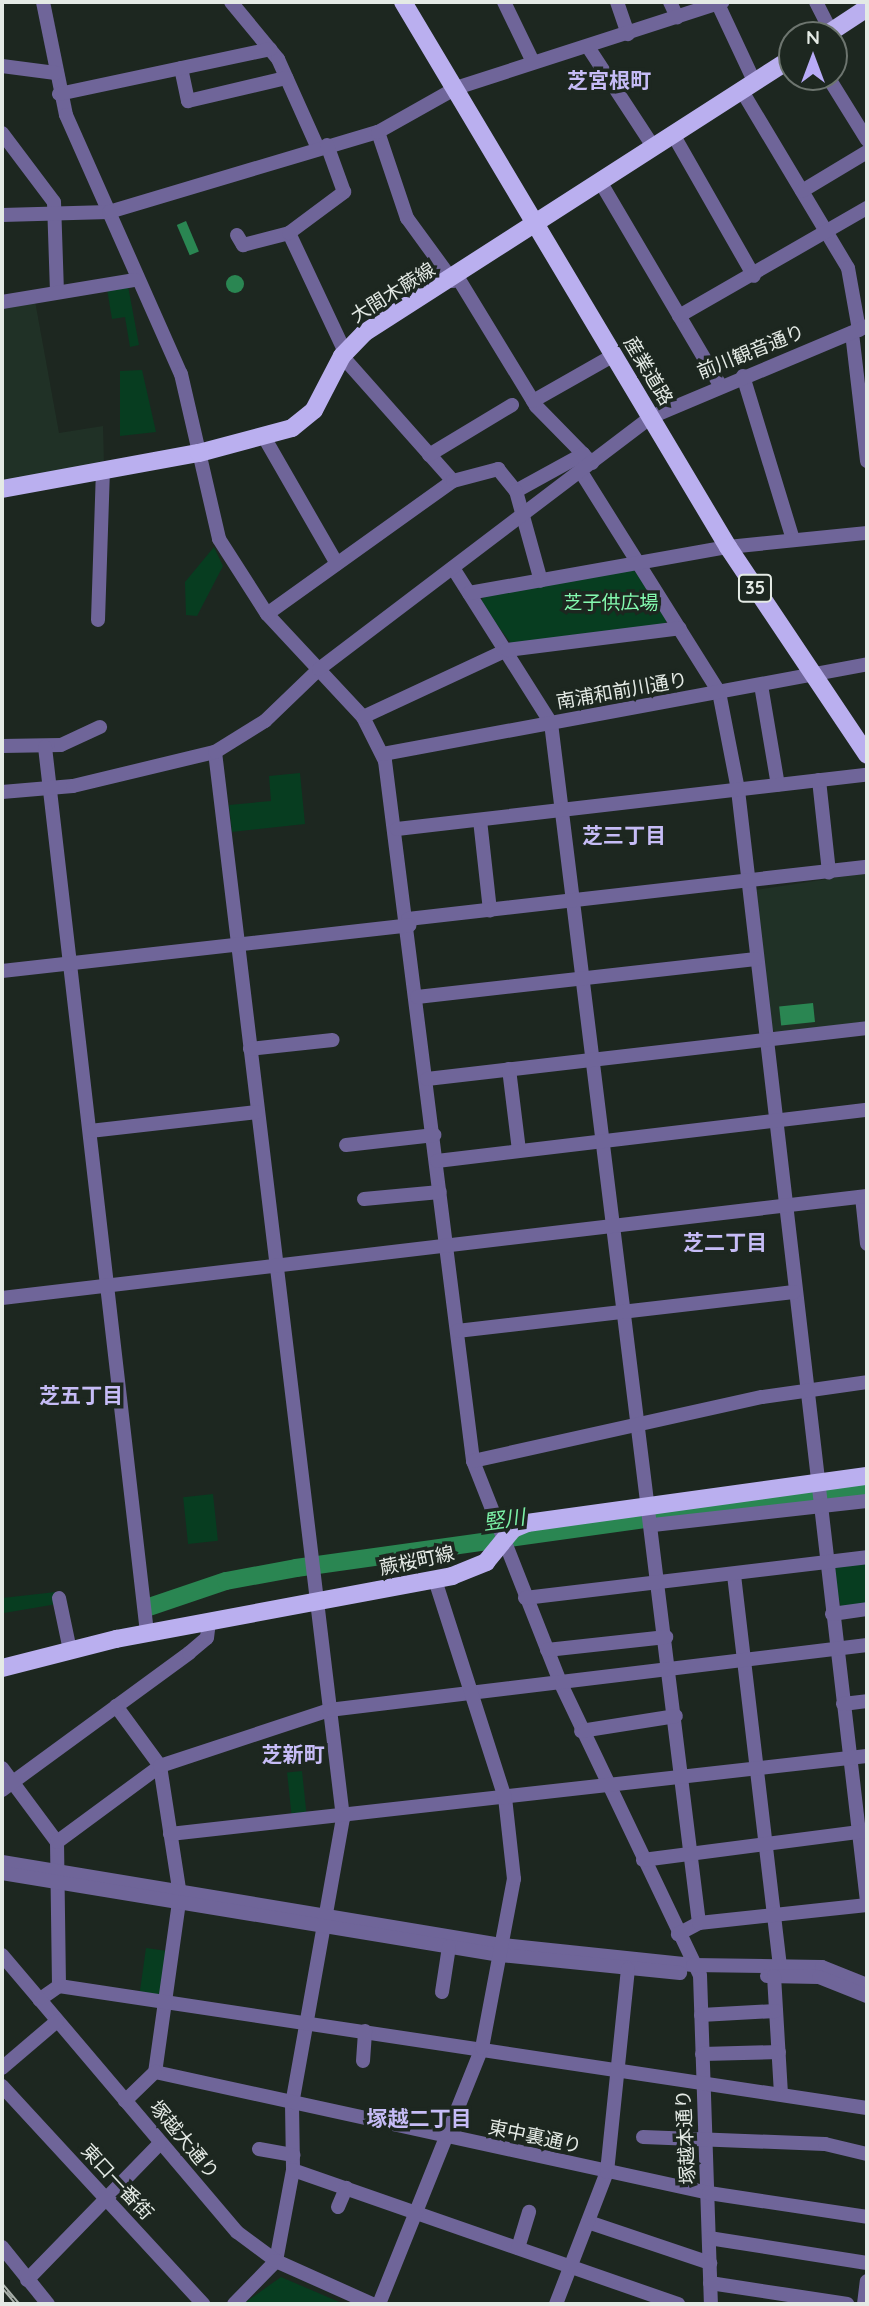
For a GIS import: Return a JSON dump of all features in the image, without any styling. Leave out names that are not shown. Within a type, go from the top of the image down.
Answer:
[{"type":"main road","name":"産業道路","points":[[403,2],[728,547],[867,755]]},
{"type":"main road","points":[[847,21],[867,8]]},
{"type":"main road","name":"大間木蕨線","points":[[2,489],[199,453],[264,437],[307,418],[343,354],[364,333],[455,280],[778,67]]},
{"type":"main road","name":"蕨桜町線","points":[[2,1668],[147,1633],[435,1580],[477,1568],[527,1523],[651,1515],[818,1494],[867,1476]]},
{"type":"street","points":[[43,2],[59,94],[135,280],[181,374],[219,539],[267,614],[363,717],[383,754],[397,829],[473,1461],[525,1598],[581,1731],[697,1970]]},
{"type":"street","points":[[231,2],[270,49],[344,192],[289,233],[243,245],[237,235]]},
{"type":"street","points":[[504,2],[532,60]]},
{"type":"street","points":[[617,2],[628,34]]},
{"type":"street","points":[[670,2],[677,17]]},
{"type":"street","points":[[2,215],[109,212],[322,146],[378,132],[456,88],[532,60],[588,47],[719,2],[748,87],[802,191],[848,268],[859,330],[867,461]]},
{"type":"street","points":[[816,2],[823,21]]},
{"type":"street","points":[[588,47],[654,148]]},
{"type":"street","points":[[59,94],[270,49]]},
{"type":"street","points":[[2,66],[56,73]]},
{"type":"street","points":[[181,68],[188,101],[286,78]]},
{"type":"street","points":[[837,91],[867,140]]},
{"type":"street","points":[[378,132],[407,218],[455,280],[533,401],[585,463],[640,562],[719,692],[738,790],[805,1391],[850,1758],[863,1832],[867,1904],[699,1923],[678,1934]]},
{"type":"street","points":[[2,133],[54,212],[57,291]]},
{"type":"street","points":[[674,136],[754,276]]},
{"type":"street","points":[[802,191],[867,152]]},
{"type":"street","points":[[601,183],[720,385]]},
{"type":"street","points":[[679,316],[828,234],[867,208]]},
{"type":"street","points":[[289,233],[343,354],[453,481]]},
{"type":"street","points":[[2,302],[135,280]]},
{"type":"street","name":"前川観音通り","points":[[585,463],[650,417],[720,385],[859,330]]},
{"type":"street","points":[[533,401],[614,355]]},
{"type":"street","points":[[743,376],[793,540]]},
{"type":"street","points":[[429,455],[513,405]]},
{"type":"street","points":[[264,437],[337,564]]},
{"type":"street","points":[[516,491],[585,463]]},
{"type":"street","points":[[2,792],[50,790],[215,752],[265,721],[319,669],[520,518],[585,463]]},
{"type":"street","points":[[267,614],[453,481],[501,470],[516,491],[520,518],[541,581]]},
{"type":"street","points":[[98,620],[103,472]]},
{"type":"street","points":[[468,593],[728,547],[867,533]]},
{"type":"street","points":[[453,568],[551,723],[671,1671],[699,1923]]},
{"type":"street","points":[[363,717],[507,650],[680,628]]},
{"type":"street","name":"南浦和前川通り","points":[[383,754],[867,664]]},
{"type":"street","points":[[761,684],[778,785]]},
{"type":"street","points":[[2,746],[45,747],[100,727]]},
{"type":"street","points":[[45,747],[147,1633]]},
{"type":"street","points":[[215,752],[310,1567],[343,1818],[292,2104],[293,2163],[276,2261],[234,2304]]},
{"type":"street","points":[[397,829],[867,775]]},
{"type":"street","points":[[819,780],[829,872]]},
{"type":"street","points":[[480,820],[490,910]]},
{"type":"street","points":[[2,971],[238,944],[490,910],[867,867]]},
{"type":"street","points":[[417,997],[756,959]]},
{"type":"street","points":[[427,1079],[867,1028]]},
{"type":"street","points":[[250,1049],[333,1040]]},
{"type":"street","points":[[509,1069],[519,1150]]},
{"type":"street","points":[[437,1161],[867,1110]]},
{"type":"street","points":[[90,1131],[257,1112]]},
{"type":"street","points":[[345,1144],[434,1135]]},
{"type":"street","points":[[364,1199],[440,1192]]},
{"type":"street","points":[[2,1298],[864,1196],[867,1244]]},
{"type":"street","points":[[457,1331],[794,1293]]},
{"type":"street","points":[[473,1461],[805,1391],[867,1382]]},
{"type":"street","points":[[818,1494],[867,1501]]},
{"type":"street","points":[[525,1598],[867,1557]]},
{"type":"street","points":[[734,1575],[774,1914],[781,2093]]},
{"type":"street","points":[[379,2304],[450,2138],[482,2048],[514,1879],[505,1798],[435,1580]]},
{"type":"street","points":[[59,1598],[70,1650]]},
{"type":"street","points":[[832,1614],[867,1609]]},
{"type":"street","points":[[7,1786],[205,1640],[209,1622]]},
{"type":"street","points":[[547,1650],[666,1637]]},
{"type":"street","points":[[57,1842],[160,1766],[329,1710],[671,1671],[867,1645]]},
{"type":"street","points":[[843,1704],[867,1701]]},
{"type":"street","points":[[116,1706],[160,1766],[179,1900],[167,2002],[155,2072],[125,2101]]},
{"type":"street","points":[[581,1731],[676,1716]]},
{"type":"street","points":[[170,1834],[343,1818],[867,1756]]},
{"type":"street","points":[[2,1768],[7,1786],[57,1842],[59,1986]]},
{"type":"street","points":[[643,1860],[863,1832]]},
{"type":"street","points":[[2,1862],[58,1878]]},
{"type":"street","points":[[2,1873],[58,1878],[179,1900],[628,1969],[777,1971],[822,1967],[867,1985]]},
{"type":"street","points":[[326,1923],[449,1947],[697,1970]]},
{"type":"street","points":[[442,1992],[449,1947]]},
{"type":"street","name":"塚越大通り","points":[[2,1955],[237,2232],[276,2261],[372,2304]]},
{"type":"street","points":[[556,2304],[607,2172],[628,1969]]},
{"type":"street","name":"塚越本通り","points":[[697,1970],[709,2193],[711,2304]]},
{"type":"street","points":[[777,1971],[819,1977],[867,1996]]},
{"type":"street","points":[[39,2000],[59,1986],[619,2067],[867,2108]]},
{"type":"street","points":[[701,2015],[776,2011]]},
{"type":"street","points":[[2,2068],[57,2021]]},
{"type":"street","points":[[363,2061],[365,2031]]},
{"type":"street","points":[[702,2054],[779,2052]]},
{"type":"street","name":"東中裏通り","points":[[155,2072],[709,2193],[867,2217]]},
{"type":"street","name":"東口一番街","points":[[2,2086],[203,2304]]},
{"type":"street","points":[[643,2137],[825,2144],[867,2154]]},
{"type":"street","points":[[27,2280],[160,2143]]},
{"type":"street","points":[[258,2149],[345,2188],[572,2267],[644,2299],[678,2304]]},
{"type":"street","points":[[338,2207],[345,2188]]},
{"type":"street","points":[[517,2248],[529,2212]]},
{"type":"street","points":[[588,2222],[710,2263]]},
{"type":"street","points":[[709,2238],[867,2263]]},
{"type":"street","points":[[2,2248],[48,2304]]},
{"type":"street","points":[[864,2304],[867,2281]]},
{"type":"street","points":[[710,2283],[848,2304]]},
{"type":"shaded area","points":[[186,221],[199,251],[190,255],[177,225]]},
{"type":"shaded area","points":[[231,275],[239,275],[244,284],[242,291],[231,293],[226,288],[226,280]]},
{"type":"shaded area","points":[[35,301],[59,433],[103,426],[104,464],[2,483],[2,308]]},
{"type":"shaded area","points":[[867,873],[867,1022],[776,1032],[770,1028],[755,890]]},
{"type":"shaded area","points":[[813,1003],[815,1022],[781,1025],[779,1007]]},
{"type":"green space","points":[[128,286],[139,345],[130,347],[125,317],[112,319],[107,289]]},
{"type":"green space","points":[[142,370],[156,432],[120,436],[120,371]]},
{"type":"green space","points":[[214,547],[223,566],[197,616],[186,615],[185,582]]},
{"type":"green space","name":"芝子供広場","points":[[633,569],[668,617],[664,626],[513,646],[481,603],[484,594]]},
{"type":"green space","points":[[300,773],[305,824],[232,832],[229,805],[271,801],[269,776]]},
{"type":"green space","points":[[213,1494],[218,1541],[188,1544],[183,1497]]},
{"type":"green space","points":[[867,1561],[867,1605],[841,1608],[833,1572],[838,1564]]},
{"type":"green space","points":[[56,1592],[57,1604],[4,1613],[2,1625],[2,1598]]},
{"type":"green space","points":[[302,1771],[307,1816],[292,1817],[287,1773]]},
{"type":"green space","points":[[146,1948],[168,1951],[162,1996],[140,1993]]},
{"type":"green space","points":[[281,2277],[344,2304],[243,2304]]},
{"type":"waterway","name":"竪川","points":[[149,1607],[226,1581],[296,1568],[867,1488]]},
{"type":"railway","points":[[2,2285],[18,2304]]},
{"type":"district","name":"芝宮根町","points":[[609,80]]},
{"type":"district","name":"芝三丁目","points":[[624,835]]},
{"type":"district","name":"芝二丁目","points":[[725,1242]]},
{"type":"district","name":"芝五丁目","points":[[81,1395]]},
{"type":"district","name":"芝新町","points":[[293,1754]]},
{"type":"district","name":"塚越二丁目","points":[[419,2118]]}]
